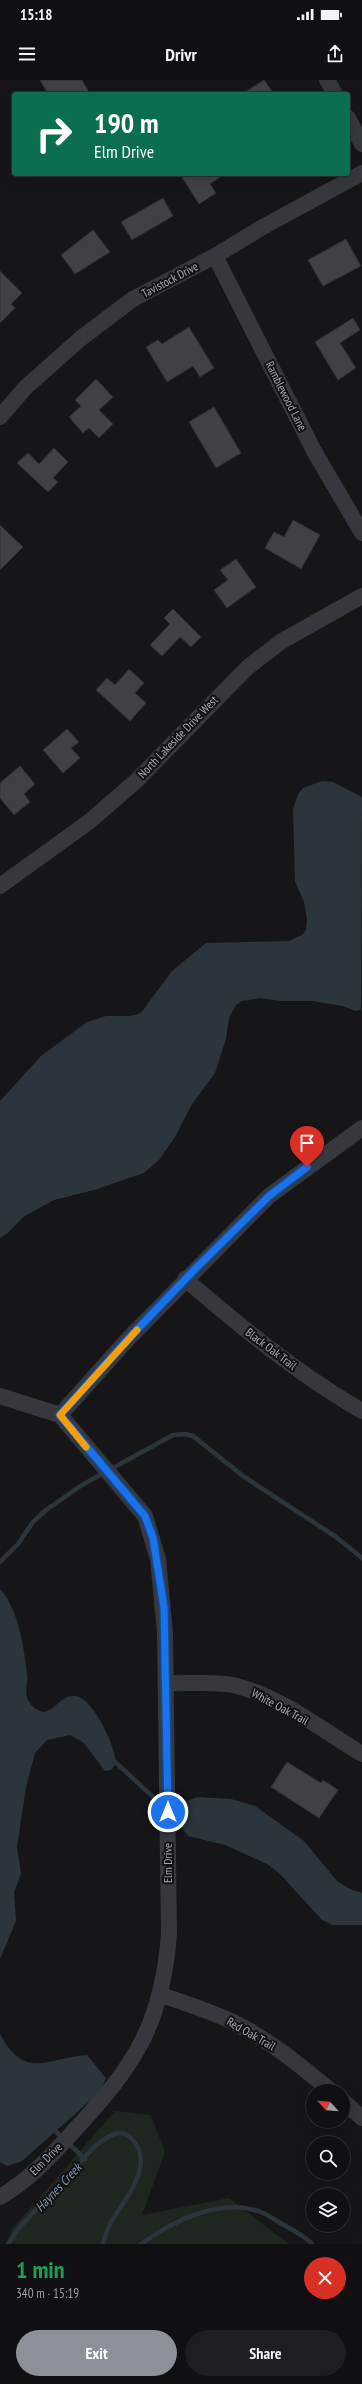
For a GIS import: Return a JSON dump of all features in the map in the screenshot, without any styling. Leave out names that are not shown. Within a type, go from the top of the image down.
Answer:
[{"type":"street","points":[[327,80],[334,92]]},
{"type":"street","points":[[350,122],[362,144]]},
{"type":"street","name":"Tavistock Drive","points":[[0,417],[44,370],[80,339],[127,304],[362,173]]},
{"type":"street","name":"Ramblewood Lane","points":[[215,256],[314,451],[362,533]]},
{"type":"street","name":"North Lakeside Drive West","points":[[0,886],[90,821],[131,785],[248,667],[282,641],[362,596]]},
{"type":"street","points":[[0,1396],[60,1415],[185,1279],[269,1196],[362,1128]]},
{"type":"street","name":"Black Oak Trail","points":[[185,1279],[252,1336],[299,1370],[362,1411]]},
{"type":"street","name":"Elm Drive","points":[[0,2197],[43,2165],[116,2085],[143,2041],[161,1995],[166,1968],[169,1934],[166,1683],[161,1583],[153,1538],[145,1516],[60,1415]]},
{"type":"street","name":"White Oak Trail","points":[[166,1683],[232,1685],[251,1690],[288,1709],[362,1754]]},
{"type":"street","name":"Red Oak Trail","points":[[161,1995],[219,2016],[250,2032],[323,2084]]},
{"type":"street","points":[[350,2107],[362,2118]]},
{"type":"shaded area","points":[[322,781],[333,782],[362,797],[361,1010],[355,1011],[343,1006],[312,1001],[281,1001],[260,998],[242,1001],[236,1005],[229,1018],[226,1039],[215,1073],[192,1104],[175,1137],[159,1160],[144,1173],[94,1190],[54,1200],[23,1217],[8,1233],[0,1238],[0,1101],[41,1056],[87,1022],[106,1016],[130,1016],[141,1013],[172,971],[206,943],[289,941],[302,935],[306,930],[307,919],[304,902],[295,881],[293,809],[298,794],[303,788]]},
{"type":"shaded area","points":[[0,1589],[12,1607],[20,1630],[26,1666],[26,1694],[29,1702],[37,1709],[44,1712],[51,1709],[65,1698],[73,1696],[88,1703],[102,1723],[112,1746],[116,1763],[111,1770],[105,1771],[84,1743],[70,1735],[47,1740],[35,1753],[26,1787],[17,1847],[21,1874],[14,1892],[16,1921],[0,1959]]},
{"type":"shaded area","points":[[198,1797],[231,1799],[255,1806],[304,1841],[337,1881],[350,1889],[362,1893],[362,1925],[333,1925],[322,1920],[280,1874],[267,1864],[225,1845],[188,1836],[182,1828],[183,1807],[187,1801]]},
{"type":"shaded area","points":[[0,2034],[9,2049],[18,2058],[28,2062],[38,2063],[87,2055],[106,2078],[101,2091],[22,2161],[7,2166],[0,2162]]},
{"type":"shaded area","points":[[115,2111],[151,2115],[165,2152],[142,2215],[229,2198],[289,2244],[9,2244],[11,2230]]},
{"type":"building","points":[[40,80],[82,80],[89,92],[47,92]]},
{"type":"building","points":[[264,80],[273,92],[245,92]]},
{"type":"building","points":[[181,176],[222,176],[210,184],[216,193],[199,204]]},
{"type":"building","points":[[163,198],[173,216],[132,240],[121,222]]},
{"type":"building","points":[[93,230],[110,252],[75,274],[61,255]]},
{"type":"building","points":[[346,239],[361,266],[323,286],[308,260]]},
{"type":"building","points":[[0,271],[22,293],[11,304],[15,308],[0,323]]},
{"type":"building","points":[[353,318],[360,330],[340,343],[356,368],[338,380],[315,342]]},
{"type":"building","points":[[189,327],[214,368],[200,377],[193,366],[167,382],[146,347],[158,340],[162,344]]},
{"type":"building","points":[[96,379],[113,397],[99,410],[113,424],[99,438],[89,428],[83,433],[69,417],[81,406],[75,400]]},
{"type":"building","points":[[214,407],[241,453],[216,468],[189,422]]},
{"type":"building","points":[[54,448],[68,462],[53,478],[58,482],[48,492],[17,463],[28,453],[39,464]]},
{"type":"building","points":[[293,520],[320,535],[301,569],[265,548],[274,532],[284,537]]},
{"type":"building","points":[[0,525],[23,547],[0,570]]},
{"type":"building","points":[[236,559],[256,587],[227,608],[214,590],[228,580],[220,570]]},
{"type":"building","points":[[173,609],[201,637],[191,647],[180,637],[162,656],[150,645],[170,624],[164,618]]},
{"type":"building","points":[[129,669],[144,683],[135,693],[146,703],[130,721],[96,690],[107,678],[115,685]]},
{"type":"building","points":[[67,729],[79,742],[71,748],[80,758],[63,773],[43,750]]},
{"type":"building","points":[[20,766],[35,784],[24,794],[30,802],[14,815],[0,798],[0,783]]},
{"type":"building","points":[[287,1762],[321,1783],[323,1780],[338,1790],[319,1818],[271,1787]]},
{"type":"waterway","points":[[0,1562],[18,1544],[33,1522],[46,1510],[82,1485],[173,1435],[185,1434],[193,1436],[243,1476],[336,1537],[362,1558]]},
{"type":"waterway","points":[[113,1760],[163,1806]]},
{"type":"waterway","points":[[172,1813],[179,1820],[185,1822]]},
{"type":"waterway","name":"Haynes Creek","points":[[51,2127],[85,2159]]},
{"type":"waterway","points":[[8,2244],[18,2229],[96,2145],[113,2134],[122,2133],[131,2138],[138,2149],[141,2160],[139,2172],[129,2195],[109,2226],[103,2244]]},
{"type":"waterway","name":"Haynes Creek","points":[[141,2244],[167,2227],[182,2220],[213,2209],[229,2207],[245,2208],[261,2212],[302,2235],[312,2244]]},
{"type":"slow traffic","points":[[86,1447],[60,1415],[137,1330]]},
{"type":"route","points":[[168,1812],[164,1607],[158,1559],[153,1538],[145,1516],[60,1415],[127,1340],[196,1268],[269,1196],[307,1167]]}]
